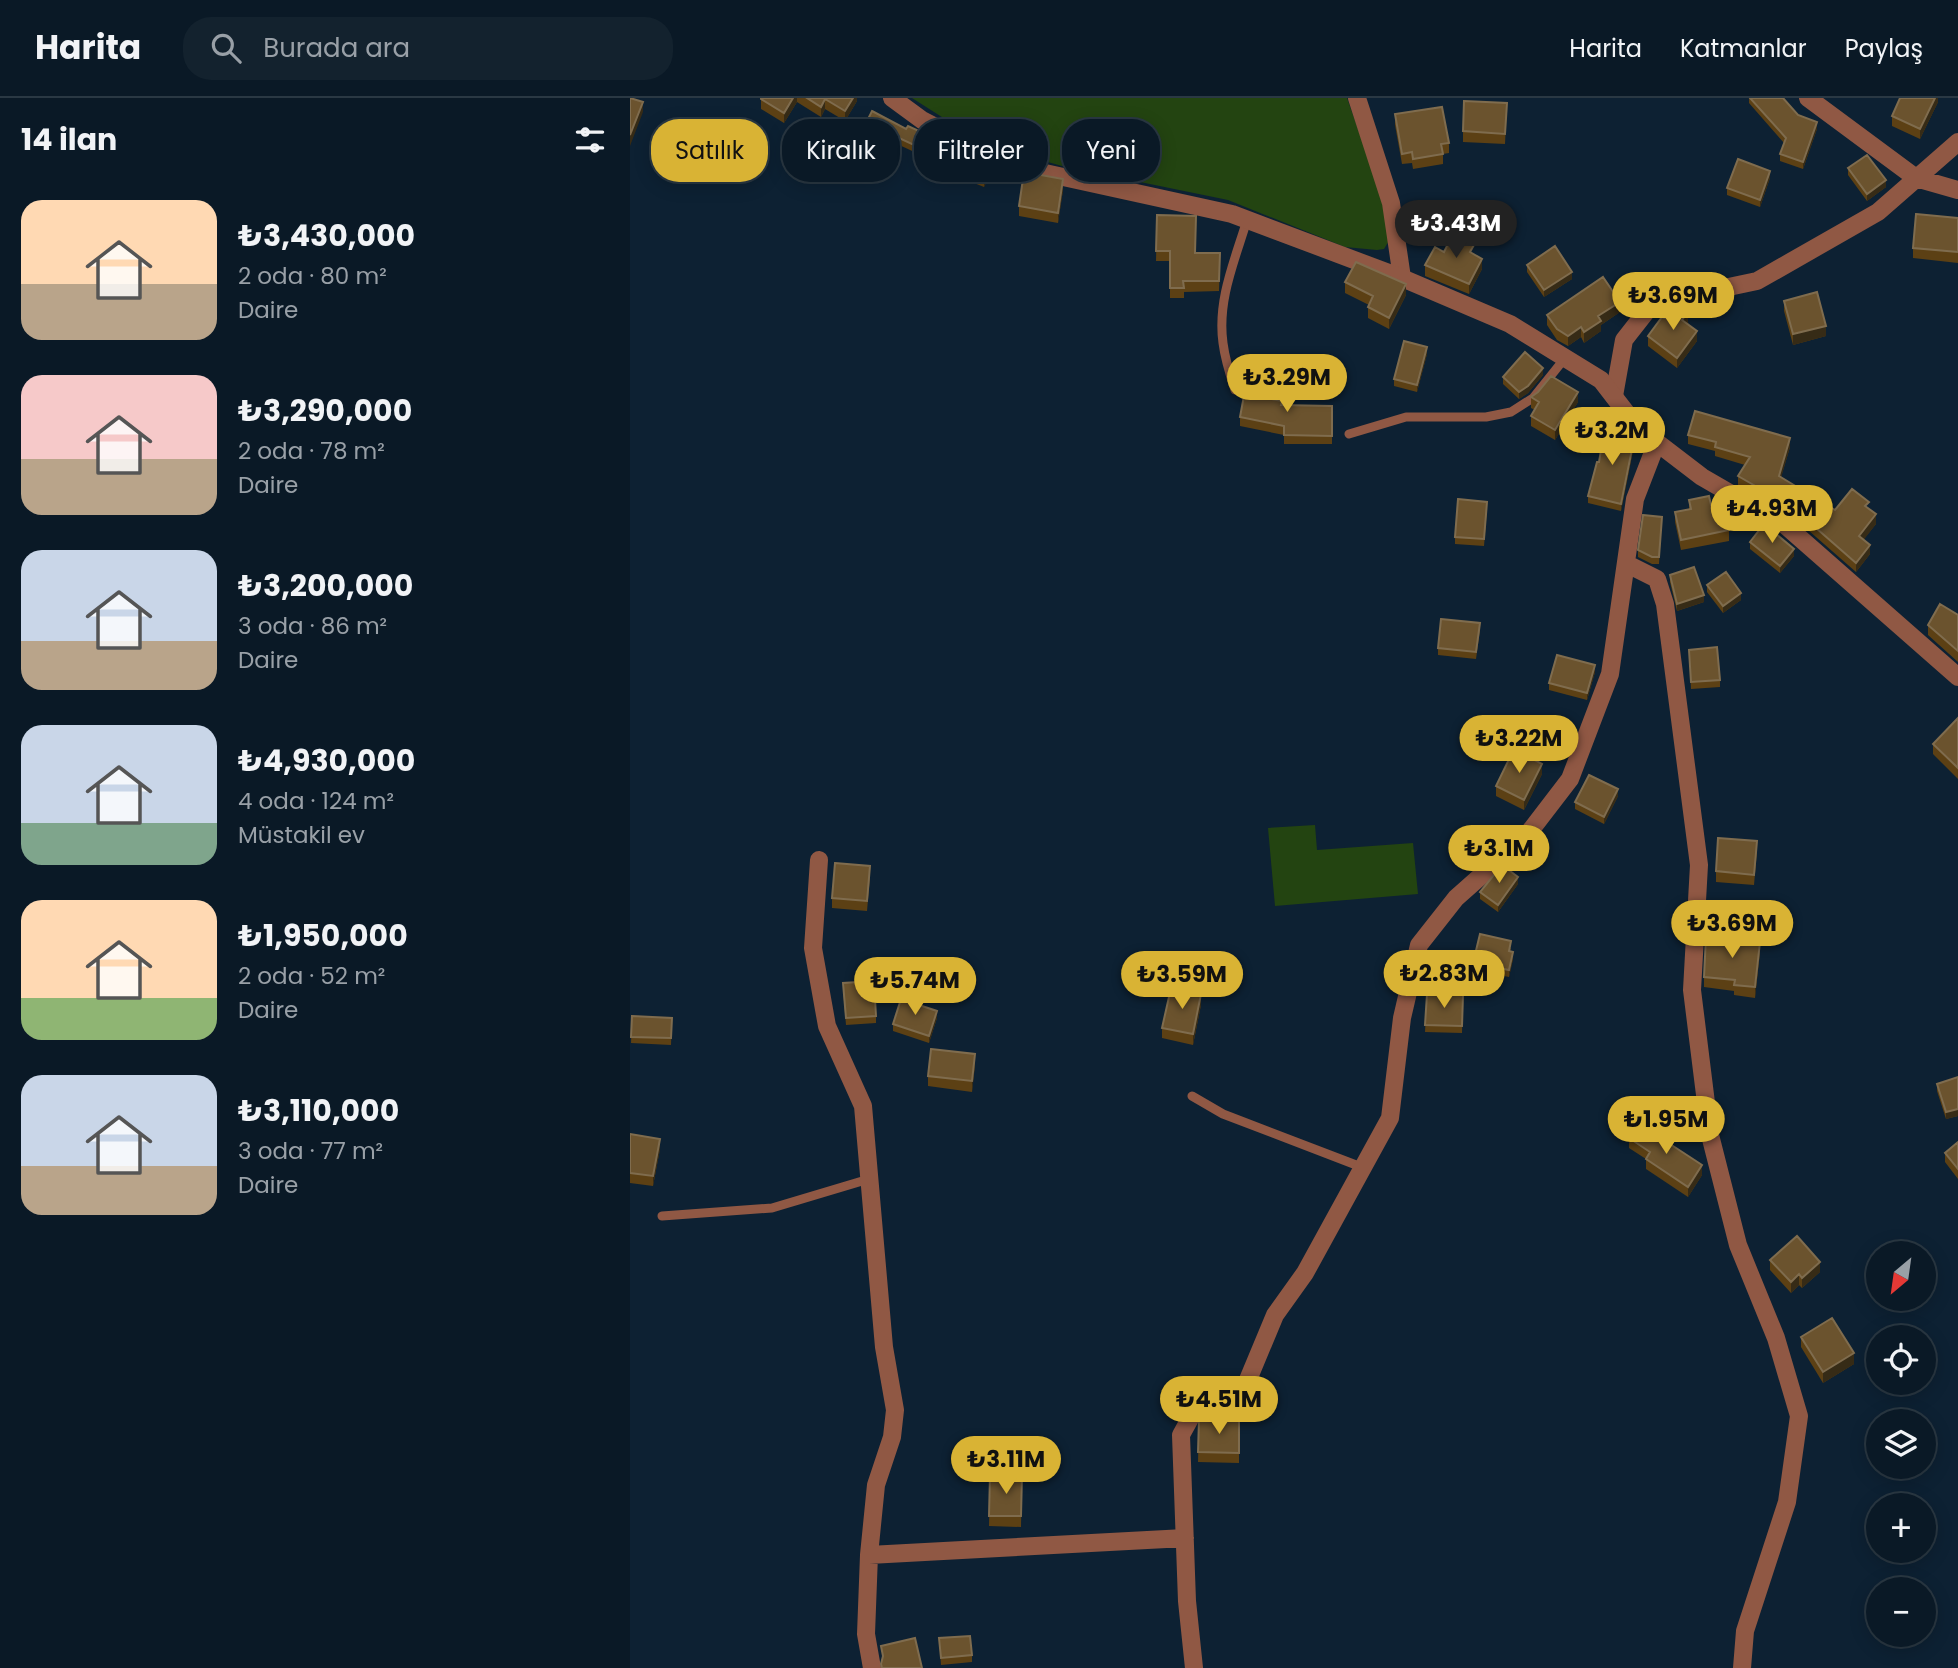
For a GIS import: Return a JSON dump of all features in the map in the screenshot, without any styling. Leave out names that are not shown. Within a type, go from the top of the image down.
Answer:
[{"type":"street","points":[[892,98],[922,120],[982,152],[1045,173],[1232,214],[1402,278],[1510,324],[1601,380],[1639,428],[1702,477],[1785,525],[1958,677]]},
{"type":"street","points":[[1357,98],[1391,203],[1402,278]]},
{"type":"street","points":[[1808,98],[1916,178],[1958,190]]},
{"type":"street","points":[[1614,396],[1624,340],[1653,303],[1757,281],[1878,212],[1958,142]]},
{"type":"street","points":[[1194,1668],[1187,1601],[1181,1435],[1192,1415],[1245,1387],[1275,1315],[1304,1273],[1390,1118],[1402,1018],[1419,945],[1457,898],[1527,835],[1570,779],[1610,674],[1628,564],[1635,499],[1657,442]]},
{"type":"street","points":[[1628,564],[1657,579],[1665,604],[1699,865],[1692,990],[1710,1135],[1738,1245],[1776,1338],[1799,1416],[1787,1502],[1745,1631],[1742,1668]]},
{"type":"street","points":[[819,860],[813,948],[827,1026],[863,1106],[884,1347],[895,1410],[892,1437],[876,1485],[869,1555],[866,1634],[872,1668]]},
{"type":"street","points":[[869,1555],[1185,1538]]},
{"type":"lane","points":[[1235,390],[1224,351],[1222,316],[1226,288],[1247,220]]},
{"type":"lane","points":[[1349,434],[1406,417],[1486,417],[1511,412],[1533,398],[1565,358]]},
{"type":"lane","points":[[1192,1096],[1223,1114],[1364,1168]]},
{"type":"lane","points":[[662,1216],[772,1208],[869,1179]]},
{"type":"green space","points":[[912,98],[1347,98],[1380,191],[1390,239],[1384,249],[1345,247],[1228,200],[1140,182],[1160,182],[1160,119],[1062,119],[1062,166],[1048,162],[1048,119],[945,119]]},
{"type":"green space","points":[[1315,825],[1317,850],[1413,843],[1418,894],[1275,906],[1268,828]]},
{"type":"building","points":[[630,98],[643,102],[630,135]]},
{"type":"building","points":[[761,98],[793,98],[784,113]]},
{"type":"building","points":[[807,98],[853,98],[845,111],[825,99],[821,107]]},
{"type":"building","points":[[1750,98],[1783,98],[1798,115],[1817,122],[1803,162],[1780,154],[1786,138]]},
{"type":"building","points":[[1900,98],[1935,98],[1920,129],[1892,116]]},
{"type":"building","points":[[1464,101],[1507,103],[1505,134],[1463,131]]},
{"type":"building","points":[[1442,107],[1449,143],[1441,144],[1443,154],[1413,159],[1412,152],[1402,154],[1395,114]]},
{"type":"building","points":[[872,111],[887,119],[868,119]]},
{"type":"building","points":[[900,126],[914,129],[914,145],[900,138]]},
{"type":"building","points":[[1867,155],[1886,180],[1867,194],[1848,168]]},
{"type":"building","points":[[1738,159],[1770,171],[1760,200],[1727,188]]},
{"type":"building","points":[[1048,176],[1062,179],[1058,213],[1019,206],[1023,182],[1048,182]]},
{"type":"building","points":[[1916,214],[1958,218],[1958,252],[1913,248]]},
{"type":"building","points":[[1157,215],[1196,216],[1195,253],[1220,253],[1219,281],[1183,281],[1184,288],[1170,288],[1170,251],[1156,251]]},
{"type":"building","points":[[1453,234],[1474,245],[1470,252],[1482,259],[1469,284],[1425,265],[1435,247],[1444,252]]},
{"type":"building","points":[[1555,246],[1572,272],[1544,290],[1527,265]]},
{"type":"building","points":[[1356,262],[1406,284],[1389,318],[1368,307],[1373,296],[1345,282]]},
{"type":"building","points":[[1603,277],[1620,302],[1598,316],[1601,321],[1584,332],[1581,327],[1568,336],[1557,329],[1547,315]]},
{"type":"building","points":[[1817,292],[1826,326],[1793,334],[1784,301]]},
{"type":"building","points":[[1676,303],[1688,312],[1682,320],[1697,331],[1677,358],[1648,336]]},
{"type":"building","points":[[1404,341],[1427,347],[1417,385],[1394,379]]},
{"type":"building","points":[[1525,352],[1543,368],[1528,386],[1519,392],[1503,377]]},
{"type":"building","points":[[1551,376],[1578,392],[1555,430],[1531,416],[1539,402],[1531,397]]},
{"type":"building","points":[[1246,385],[1268,389],[1266,398],[1282,401],[1281,405],[1332,406],[1332,436],[1284,435],[1284,426],[1240,417]]},
{"type":"building","points":[[1695,411],[1790,438],[1779,476],[1835,510],[1852,489],[1869,502],[1865,506],[1876,514],[1859,536],[1870,545],[1856,563],[1792,507],[1738,476],[1750,457],[1715,447],[1716,442],[1688,435]]},
{"type":"building","points":[[1605,427],[1622,430],[1621,437],[1634,439],[1621,504],[1588,496],[1599,462]]},
{"type":"building","points":[[1709,496],[1711,505],[1724,502],[1729,530],[1681,540],[1675,512],[1691,509],[1689,500]]},
{"type":"building","points":[[1458,499],[1487,502],[1484,539],[1455,537]]},
{"type":"building","points":[[1643,515],[1662,517],[1659,557],[1652,557],[1638,550]]},
{"type":"building","points":[[1764,524],[1794,549],[1780,566],[1750,542]]},
{"type":"building","points":[[1694,567],[1704,595],[1677,604],[1670,575]]},
{"type":"building","points":[[1726,572],[1741,593],[1723,606],[1707,585]]},
{"type":"building","points":[[1940,604],[1958,615],[1958,651],[1928,625]]},
{"type":"building","points":[[1441,619],[1480,623],[1476,652],[1438,648]]},
{"type":"building","points":[[1717,647],[1720,680],[1691,682],[1689,650]]},
{"type":"building","points":[[1557,655],[1595,665],[1587,693],[1549,683]]},
{"type":"building","points":[[1958,718],[1958,768],[1933,744]]},
{"type":"building","points":[[1514,749],[1542,764],[1524,800],[1496,786]]},
{"type":"building","points":[[1589,775],[1618,789],[1604,817],[1575,802]]},
{"type":"building","points":[[1718,838],[1757,841],[1754,875],[1716,871]]},
{"type":"building","points":[[835,863],[870,866],[867,901],[832,898]]},
{"type":"building","points":[[1502,865],[1518,877],[1498,905],[1480,892]]},
{"type":"building","points":[[1480,934],[1511,941],[1509,951],[1513,952],[1509,970],[1473,963]]},
{"type":"building","points":[[1706,936],[1760,942],[1755,987],[1734,985],[1735,980],[1704,977]]},
{"type":"building","points":[[874,981],[876,1016],[846,1018],[843,983]]},
{"type":"building","points":[[1171,988],[1201,994],[1193,1034],[1162,1028]]},
{"type":"building","points":[[1427,994],[1463,995],[1462,1026],[1425,1025]]},
{"type":"building","points":[[901,999],[937,1011],[929,1036],[893,1024]]},
{"type":"building","points":[[632,1016],[672,1018],[671,1038],[631,1037]]},
{"type":"building","points":[[931,1049],[975,1054],[972,1081],[928,1076]]},
{"type":"building","points":[[1958,1077],[1958,1109],[1946,1112],[1937,1084]]},
{"type":"building","points":[[1638,1123],[1702,1165],[1688,1187],[1646,1159],[1650,1152],[1629,1138]]},
{"type":"building","points":[[630,1134],[660,1139],[653,1176],[630,1173]]},
{"type":"building","points":[[1958,1142],[1958,1169],[1945,1153]]},
{"type":"building","points":[[1797,1236],[1820,1262],[1802,1278],[1799,1274],[1791,1282],[1770,1260]]},
{"type":"building","points":[[1832,1318],[1854,1353],[1823,1372],[1801,1337]]},
{"type":"building","points":[[1199,1419],[1239,1420],[1239,1453],[1198,1452]]},
{"type":"building","points":[[990,1475],[1022,1475],[1021,1516],[989,1516]]},
{"type":"building","points":[[970,1636],[972,1655],[941,1658],[939,1638]]},
{"type":"building","points":[[915,1638],[922,1668],[882,1668],[881,1646]]}]
